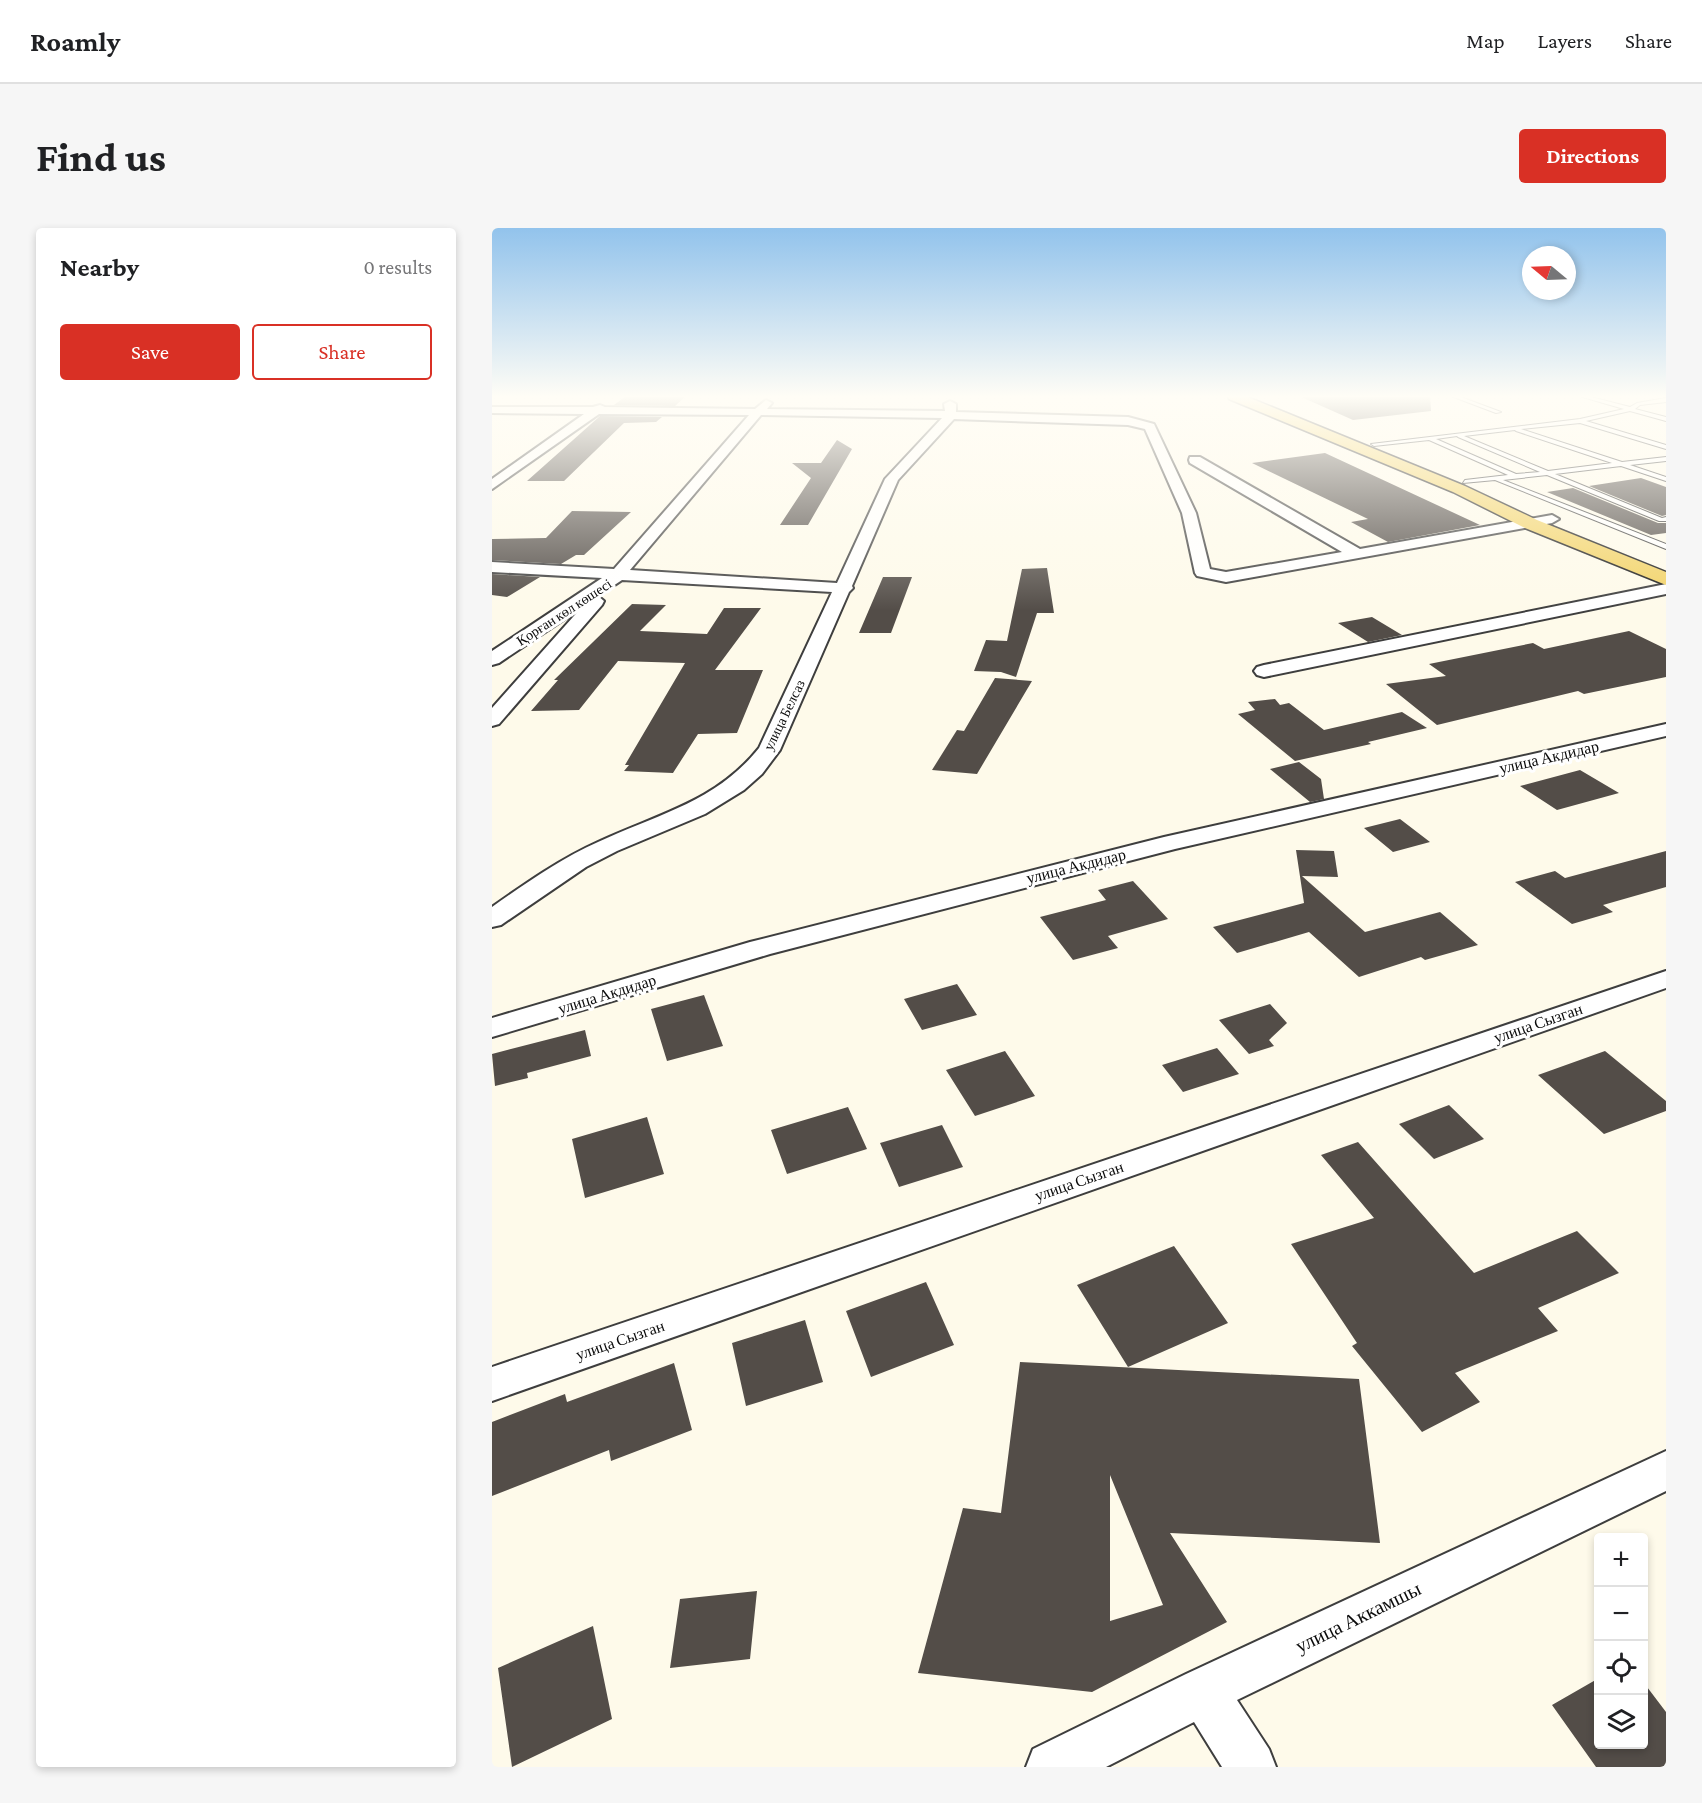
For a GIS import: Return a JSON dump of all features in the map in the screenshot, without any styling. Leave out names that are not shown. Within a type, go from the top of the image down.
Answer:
[{"type":"main road","points":[[1408,468],[1459,489],[1531,524],[1666,579]]},
{"type":"main road","points":[[1431,468],[1666,566]]},
{"type":"street","points":[[492,485],[516,468]]},
{"type":"street","name":"Қорған көл көшесі","points":[[492,659],[617,576],[710,468]]},
{"type":"street","name":"улица Белсаз","points":[[492,919],[567,867],[607,846],[703,807],[742,783],[758,766],[769,750],[845,588],[892,479],[901,468]]},
{"type":"street","points":[[1169,468],[1189,513],[1203,573],[1211,576],[1226,577],[1356,552],[1552,519]]},
{"type":"street","points":[[1209,468],[1356,552]]},
{"type":"street","points":[[492,567],[845,588]]},
{"type":"street","points":[[492,720],[617,576]]},
{"type":"street","points":[[1264,671],[1666,588]]},
{"type":"street","name":"улица Акдидар","points":[[492,1028],[760,948],[1160,845],[1666,730]]},
{"type":"street","name":"улица Сызган","points":[[492,1384],[1666,979]]},
{"type":"street","name":"улица Аккамшы","points":[[1051,1767],[1203,1691],[1666,1470]]},
{"type":"street","points":[[1203,1691],[1251,1767]]},
{"type":"lane","points":[[1496,468],[1517,477]]},
{"type":"lane","points":[[1537,468],[1664,521]]},
{"type":"lane","points":[[1465,482],[1597,468]]},
{"type":"lane","points":[[1632,468],[1666,479]]},
{"type":"lane","points":[[1495,478],[1666,547]]},
{"type":"lane","points":[[1651,541],[1666,538]]},
{"type":"building","points":[[542,468],[578,468],[564,481],[527,481]]},
{"type":"building","points":[[798,468],[841,468],[808,525],[780,525],[811,478]]},
{"type":"building","points":[[1262,468],[1357,468],[1480,525],[1388,542],[1351,522],[1368,519]]},
{"type":"building","points":[[1641,478],[1666,487],[1666,515],[1662,516],[1589,486]]},
{"type":"building","points":[[1573,488],[1658,523],[1666,523],[1666,533],[1651,535],[1547,492]]},
{"type":"building","points":[[572,511],[631,512],[584,555],[576,555],[561,564],[492,560],[492,539],[546,538]]},
{"type":"building","points":[[1047,568],[1054,613],[1037,613],[1016,677],[1001,672],[974,671],[986,640],[1007,641],[1022,569]]},
{"type":"building","points":[[492,574],[540,577],[507,597],[492,595]]},
{"type":"building","points":[[883,577],[912,577],[891,633],[859,633]]},
{"type":"building","points":[[632,604],[666,605],[640,631],[707,634],[724,608],[761,608],[715,670],[763,670],[737,733],[698,734],[673,773],[624,771],[629,765],[625,765],[685,663],[618,661],[579,710],[531,711],[558,680],[554,680]]},
{"type":"building","points":[[1372,617],[1402,635],[1368,642],[1338,623]]},
{"type":"building","points":[[1629,631],[1666,649],[1666,677],[1584,694],[1578,691],[1437,725],[1386,684],[1446,676],[1429,664],[1533,643],[1544,649]]},
{"type":"building","points":[[995,678],[1032,681],[977,774],[932,770],[957,730],[964,731]]},
{"type":"building","points":[[1275,699],[1280,705],[1289,703],[1324,730],[1402,712],[1427,728],[1368,742],[1371,744],[1295,761],[1238,714],[1255,710],[1248,702]]},
{"type":"building","points":[[1299,762],[1321,779],[1324,799],[1310,802],[1270,769]]},
{"type":"building","points":[[1580,770],[1619,793],[1557,810],[1520,786]]},
{"type":"building","points":[[1400,819],[1430,842],[1393,852],[1364,828]]},
{"type":"building","points":[[1296,850],[1334,851],[1338,877],[1302,876],[1365,932],[1440,912],[1478,945],[1425,960],[1421,957],[1359,977],[1309,932],[1237,953],[1213,927],[1304,903]]},
{"type":"building","points":[[1666,851],[1666,887],[1603,905],[1613,912],[1572,924],[1515,882],[1555,871],[1565,878]]},
{"type":"building","points":[[1133,881],[1168,919],[1108,936],[1118,948],[1073,960],[1040,917],[1106,900],[1098,890]]},
{"type":"building","points":[[957,984],[977,1015],[922,1030],[904,999]]},
{"type":"building","points":[[704,995],[723,1046],[667,1061],[651,1009]]},
{"type":"building","points":[[1270,1004],[1287,1023],[1269,1040],[1274,1046],[1249,1054],[1219,1020]]},
{"type":"building","points":[[585,1030],[591,1056],[527,1073],[528,1078],[495,1086],[492,1054]]},
{"type":"building","points":[[1217,1048],[1239,1074],[1183,1092],[1162,1065]]},
{"type":"building","points":[[1005,1051],[1035,1096],[975,1116],[946,1070]]},
{"type":"building","points":[[1605,1051],[1666,1101],[1666,1111],[1604,1134],[1538,1075]]},
{"type":"building","points":[[1449,1105],[1484,1139],[1434,1159],[1399,1124]]},
{"type":"building","points":[[848,1107],[867,1149],[787,1174],[771,1130]]},
{"type":"building","points":[[647,1117],[664,1174],[585,1198],[572,1139]]},
{"type":"building","points":[[942,1125],[963,1167],[899,1187],[880,1143]]},
{"type":"building","points":[[1358,1142],[1474,1273],[1577,1231],[1619,1273],[1538,1308],[1558,1331],[1455,1373],[1480,1402],[1422,1432],[1352,1346],[1357,1343],[1291,1244],[1374,1218],[1321,1155]]},
{"type":"building","points":[[1174,1246],[1228,1323],[1128,1367],[1077,1285]]},
{"type":"building","points":[[926,1282],[954,1345],[871,1377],[846,1311]]},
{"type":"building","points":[[805,1320],[823,1382],[746,1406],[732,1343]]},
{"type":"building","points":[[1020,1362],[1359,1379],[1380,1543],[1170,1533],[1227,1622],[1092,1692],[918,1673],[963,1508],[1001,1513]],"holes":[[[1110,1475],[1163,1605],[1110,1621]]]},
{"type":"building","points":[[674,1363],[692,1430],[611,1461],[609,1450],[492,1496],[492,1422],[565,1394],[567,1402]]},
{"type":"building","points":[[757,1591],[750,1659],[670,1668],[680,1599]]},
{"type":"building","points":[[593,1626],[612,1719],[512,1767],[498,1668]]},
{"type":"building","points":[[1594,1681],[1594,1749],[1648,1749],[1648,1688],[1666,1712],[1666,1767],[1596,1767],[1552,1705]]}]
